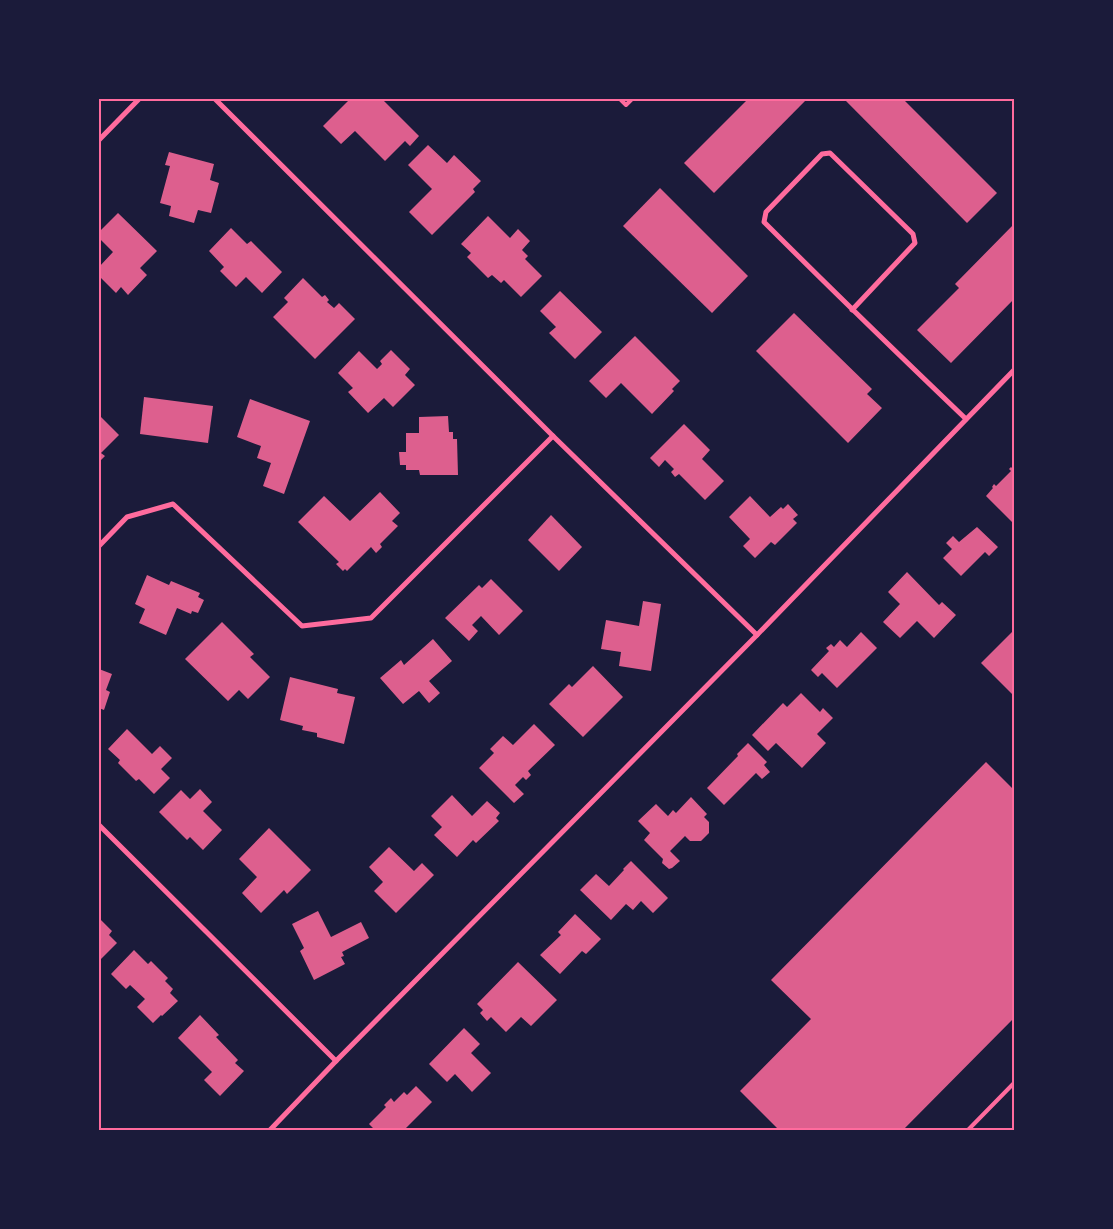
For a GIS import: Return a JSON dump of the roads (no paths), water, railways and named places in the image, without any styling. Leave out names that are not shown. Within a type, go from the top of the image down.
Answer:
[{"type":"street","points":[[99,140],[139,99]]},
{"type":"street","points":[[215,99],[553,436],[758,635]]},
{"type":"street","points":[[852,310],[915,243],[913,234],[830,153],[822,154],[766,212],[764,222],[852,310],[966,419]]},
{"type":"street","points":[[270,1130],[336,1060],[758,635],[1014,370]]},
{"type":"street","points":[[99,546],[127,516],[173,504],[302,626],[371,618],[553,436]]},
{"type":"street","points":[[99,825],[336,1060]]},
{"type":"lane","points":[[620,99],[626,105],[632,99]]},
{"type":"lane","points":[[968,1130],[1014,1083]]}]
